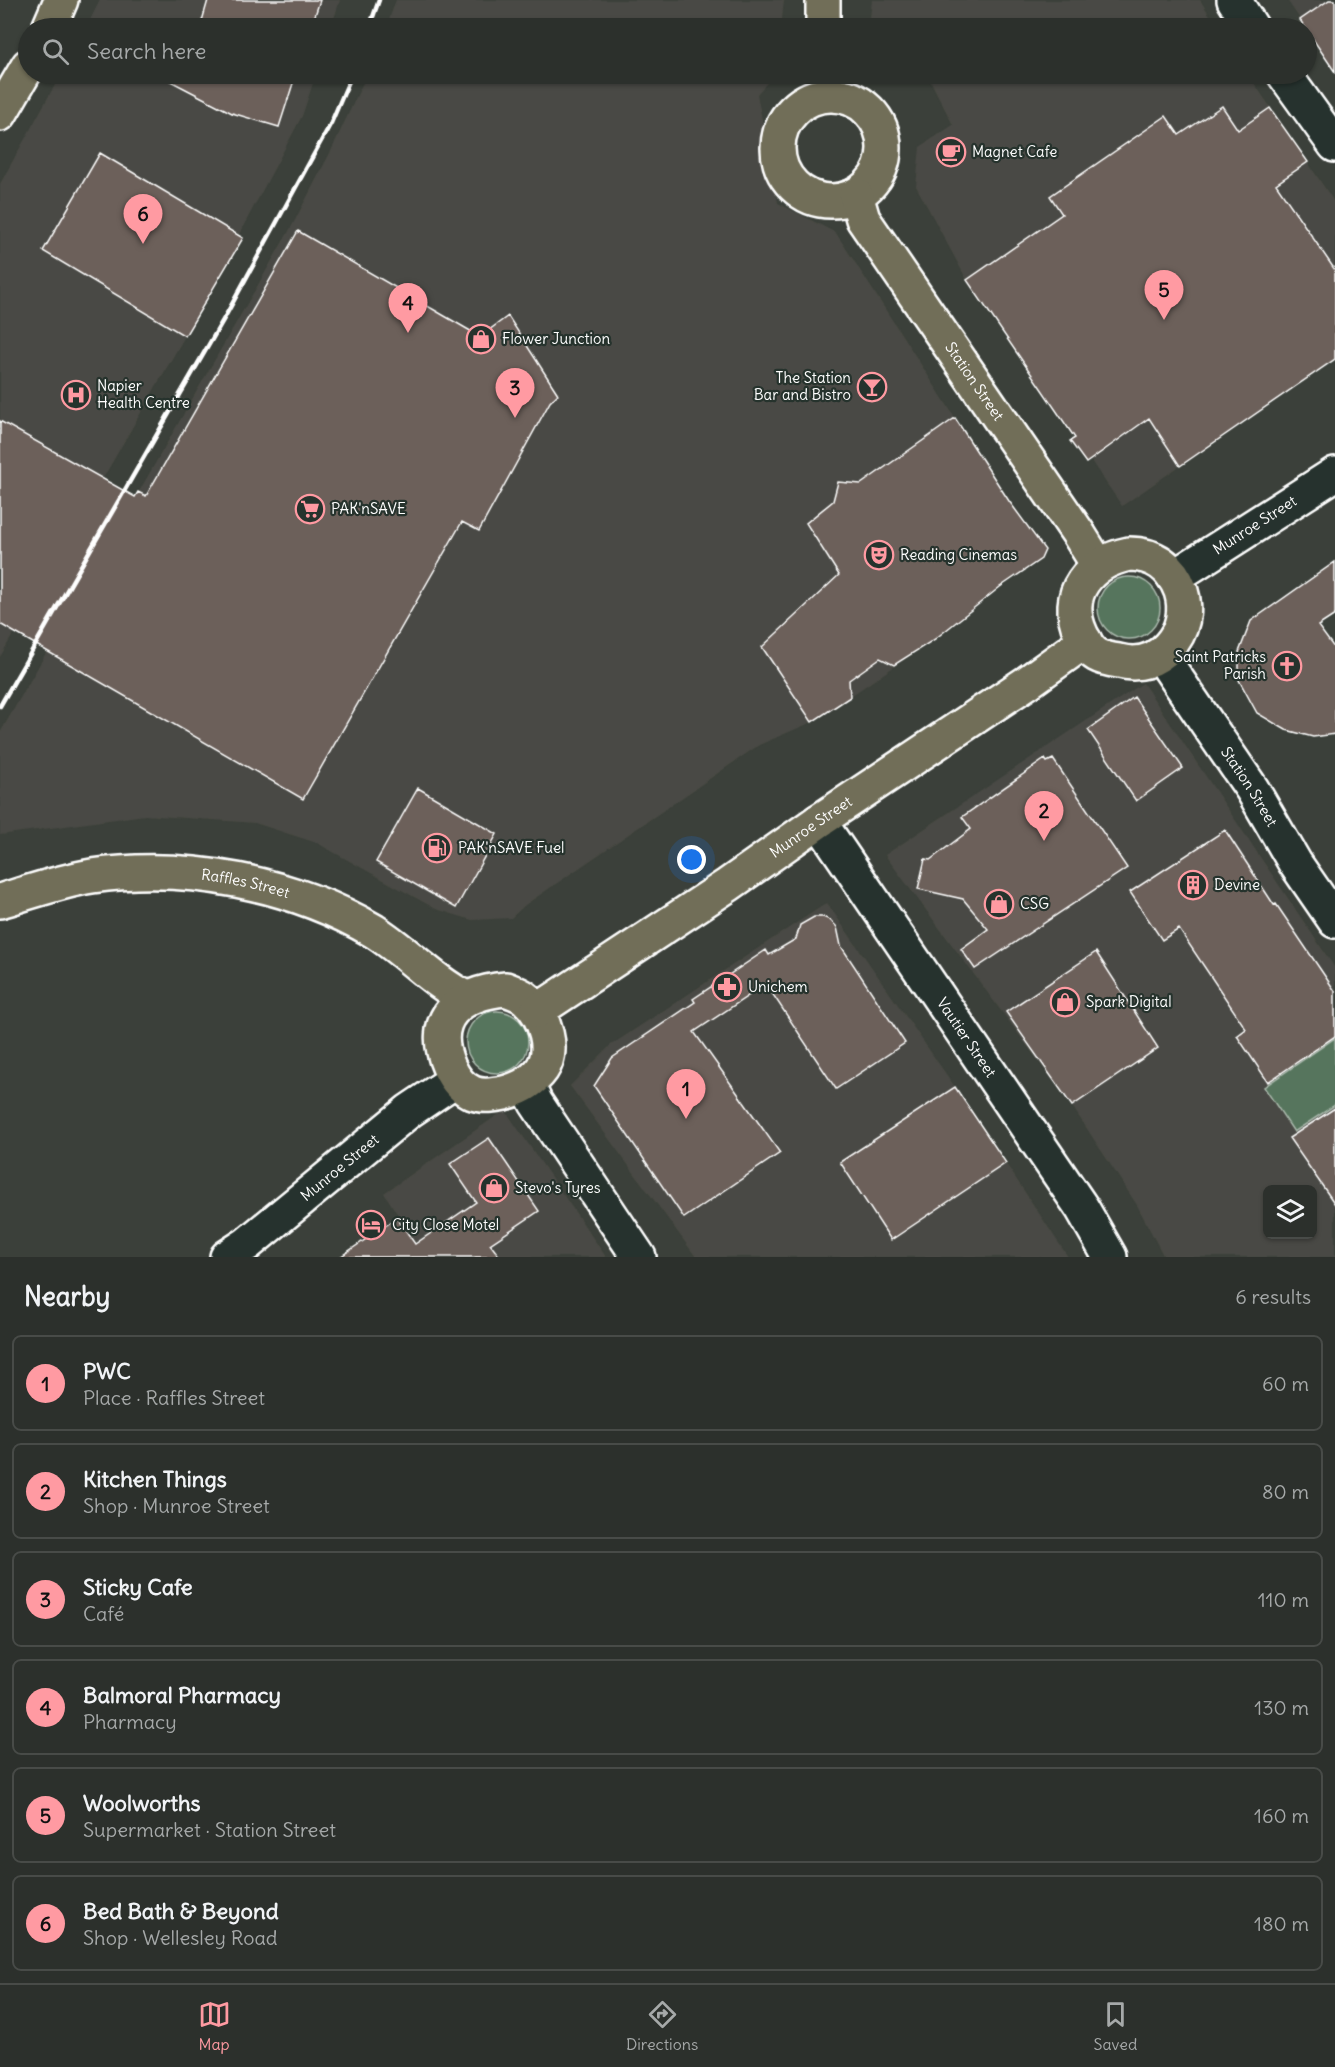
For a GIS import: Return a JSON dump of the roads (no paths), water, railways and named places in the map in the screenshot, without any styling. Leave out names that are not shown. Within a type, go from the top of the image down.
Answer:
[{"type":"main road","points":[[53,18],[61,0]]},
{"type":"main road","points":[[823,0],[823,18]]},
{"type":"main road","points":[[0,114],[18,83]]},
{"type":"main road","points":[[819,85],[859,102],[875,117],[884,137],[884,160],[874,181],[856,195],[835,202],[812,198],[794,186],[781,166],[778,145],[784,123],[819,85]]},
{"type":"main road","name":"Station Street","points":[[856,195],[863,219],[1098,565]]},
{"type":"main road","points":[[1144,554],[1160,561],[1174,577],[1185,608],[1181,626],[1173,642],[1162,654],[1144,663],[1127,663],[1096,655],[1085,641],[1077,626],[1075,606],[1079,589],[1098,565],[1113,557],[1144,554]]},
{"type":"main road","name":"Munroe Street","points":[[537,1011],[728,885],[1085,641]]},
{"type":"main road","name":"Raffles Street","points":[[0,901],[53,885],[132,872],[168,872],[245,882],[318,904],[375,932],[451,990],[466,998]]},
{"type":"main road","points":[[506,989],[524,997],[537,1011],[547,1035],[548,1055],[541,1071],[527,1085],[490,1096],[473,1093],[455,1080],[445,1057],[442,1035],[449,1014],[466,998],[486,990],[506,989]]},
{"type":"street","points":[[1234,0],[1246,18]]},
{"type":"street","points":[[1291,84],[1335,145]]},
{"type":"street","name":"Munroe Street","points":[[1174,577],[1335,474]]},
{"type":"street","name":"Station Street","points":[[1162,654],[1252,789],[1295,863],[1335,921]]},
{"type":"street","name":"Vautier Street","points":[[819,821],[1082,1208],[1110,1257]]},
{"type":"street","name":"Munroe Street","points":[[227,1257],[409,1111],[455,1080]]},
{"type":"street","points":[[527,1085],[536,1103],[639,1257]]},
{"type":"railway","points":[[373,18],[379,0]]},
{"type":"railway","points":[[0,706],[226,315],[331,123],[348,84]]},
{"type":"place","name":"Magnet Cafe","points":[[951,152]]},
{"type":"place","name":"Bed Bath & Beyond","points":[[143,244]]},
{"type":"place","name":"Woolworths","points":[[1164,320]]},
{"type":"place","name":"Balmoral Pharmacy","points":[[408,333]]},
{"type":"place","name":"Flower Junction","points":[[481,339]]},
{"type":"place","name":"The Station Bar and Bistro","points":[[872,387]]},
{"type":"place","name":"Napier Health Centre","points":[[76,395]]},
{"type":"place","name":"Sticky Cafe","points":[[515,418]]},
{"type":"place","name":"PAK'nSAVE","points":[[310,509]]},
{"type":"place","name":"Reading Cinemas","points":[[879,555]]},
{"type":"place","name":"Saint Patricks Parish","points":[[1287,666]]},
{"type":"place","name":"Kitchen Things","points":[[1044,841]]},
{"type":"place","name":"PAK'nSAVE Fuel","points":[[437,848]]},
{"type":"place","name":"Devine","points":[[1193,885]]},
{"type":"place","name":"CSG","points":[[999,904]]},
{"type":"place","name":"Unichem","points":[[727,987]]},
{"type":"place","name":"Spark Digital","points":[[1065,1002]]},
{"type":"place","name":"PWC","points":[[686,1119]]},
{"type":"place","name":"Stevo's Tyres","points":[[494,1188]]},
{"type":"place","name":"City Close Motel","points":[[371,1225]]}]
